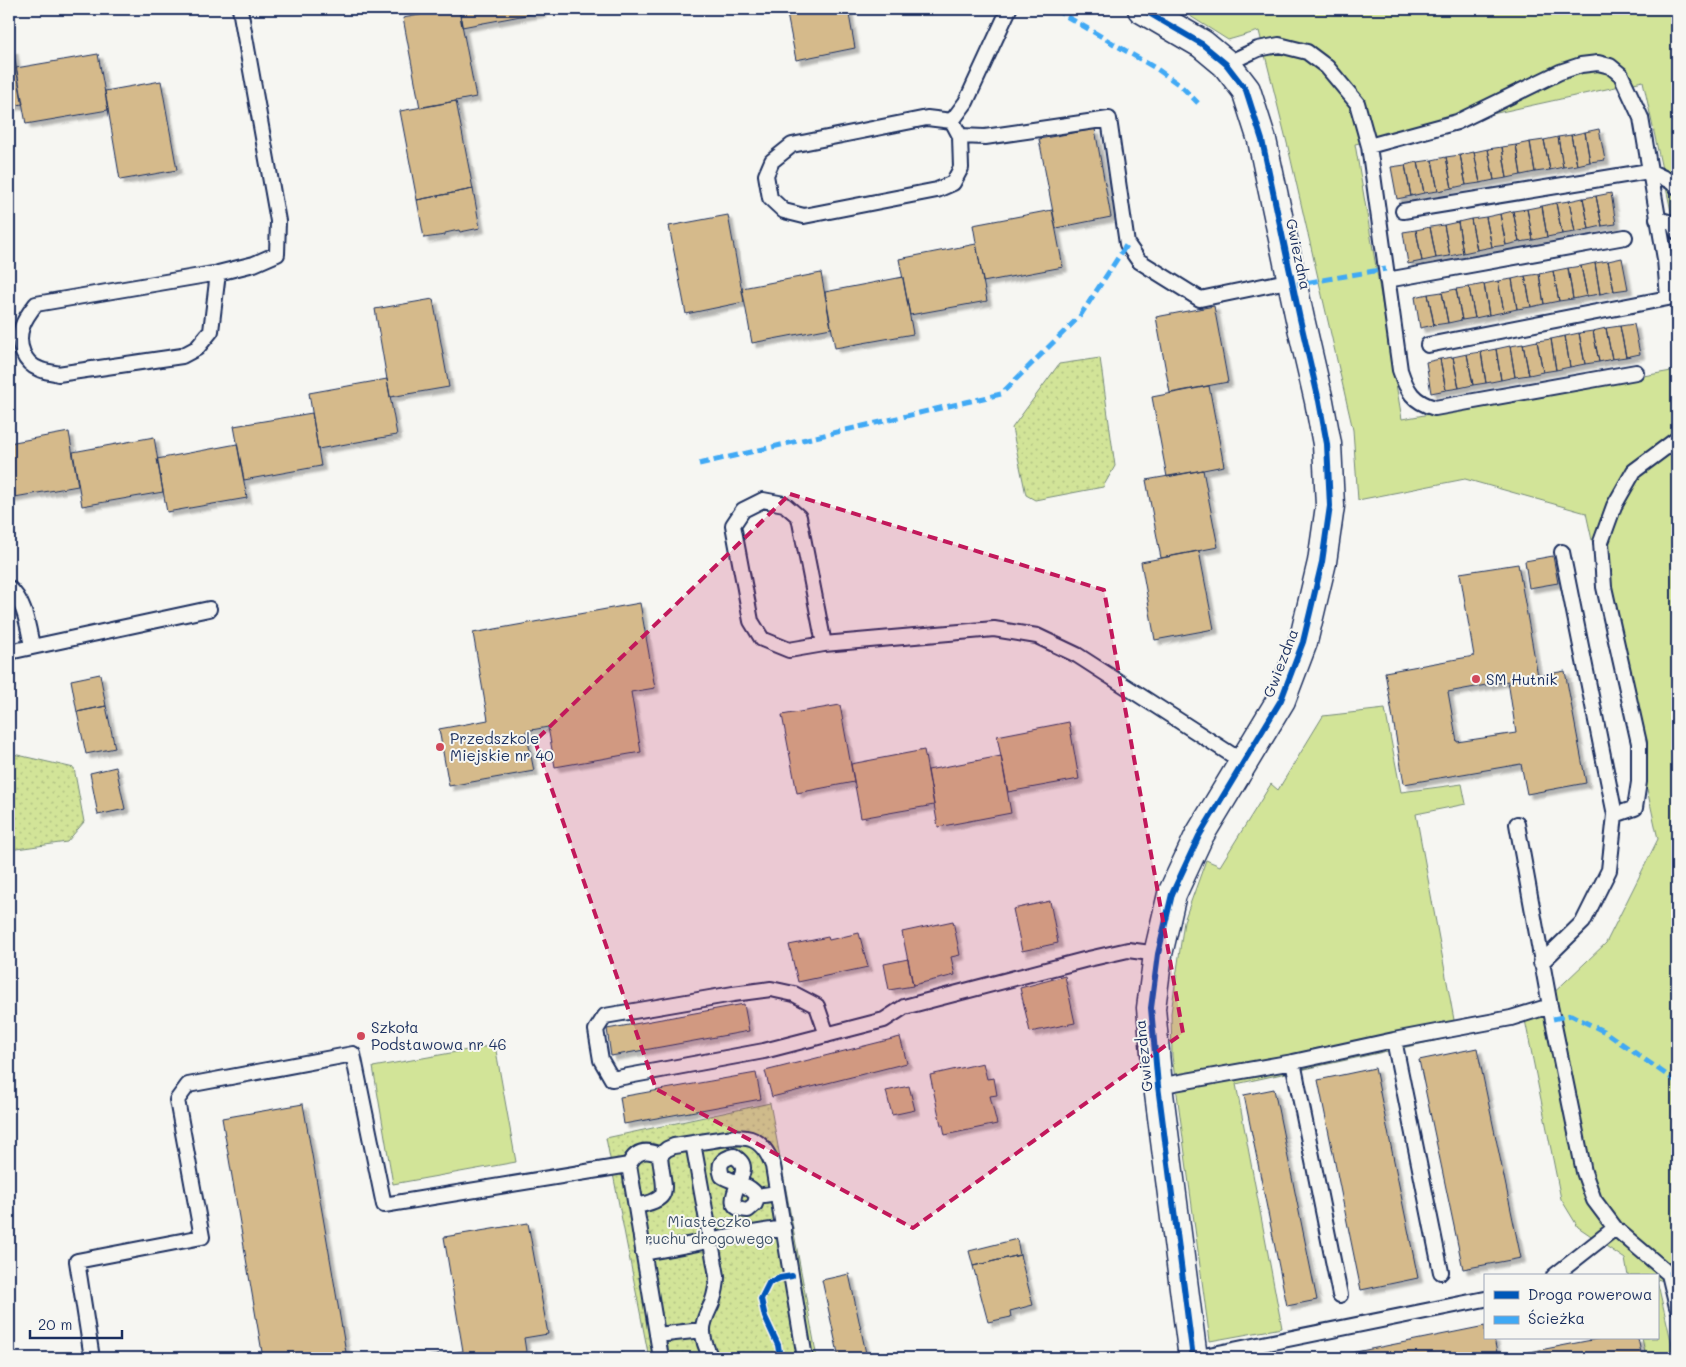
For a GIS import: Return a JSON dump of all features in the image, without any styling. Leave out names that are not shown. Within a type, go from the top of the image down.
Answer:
[{"type":"street","name":"Gwiezdna","points":[[1142,9],[1202,44],[1226,64],[1246,90],[1262,140],[1319,401],[1327,444],[1330,506],[1322,562],[1303,642],[1281,700],[1199,836],[1172,894],[1158,954],[1151,1008],[1158,1086],[1194,1358]]},
{"type":"lane","points":[[218,273],[211,331],[198,348],[182,356],[58,374],[38,369],[26,361],[20,347],[19,335],[25,317],[36,304],[218,273],[254,264],[277,254],[278,222],[240,9]]},
{"type":"lane","points":[[952,121],[966,102],[1009,9]]},
{"type":"lane","points":[[1226,64],[1258,49],[1279,45],[1307,52],[1327,67],[1357,103],[1369,146],[1400,370],[1405,384],[1413,396],[1422,404],[1435,408],[1636,372]]},
{"type":"lane","points":[[1369,146],[1457,122],[1560,72],[1580,65],[1598,63],[1610,66],[1621,75],[1641,118],[1658,219],[1668,298],[1428,345]]},
{"type":"lane","points":[[927,118],[952,121],[960,136],[961,168],[953,182],[936,190],[804,216],[784,211],[770,198],[766,175],[772,161],[792,145],[927,118]]},
{"type":"lane","points":[[960,136],[985,137],[1109,119],[1127,244],[1139,261],[1200,299],[1292,280]]},
{"type":"lane","points":[[1403,211],[1649,171],[1670,181],[1677,187]]},
{"type":"lane","points":[[1658,219],[1673,223],[1677,232]]},
{"type":"lane","points":[[1388,280],[1625,236]]},
{"type":"lane","points":[[1615,814],[1635,808],[1639,782],[1639,743],[1604,587],[1602,542],[1614,506],[1634,471],[1677,439]]},
{"type":"lane","points":[[824,644],[799,517],[784,504],[763,500],[743,510],[733,525],[752,621],[762,639],[789,650],[824,644],[994,630],[1037,636],[1077,655],[1243,762]]},
{"type":"lane","points":[[1542,963],[1583,922],[1609,870],[1615,814],[1562,552]]},
{"type":"lane","points":[[9,588],[15,593],[24,611],[32,646]]},
{"type":"lane","points":[[9,652],[209,609]]},
{"type":"lane","points":[[1517,824],[1550,1006],[1584,1172],[1594,1200],[1615,1228],[1669,1274],[1677,1307]]},
{"type":"lane","points":[[828,1035],[818,1006],[794,994],[771,989],[605,1016],[596,1030],[601,1060],[612,1079],[764,1051],[828,1035],[884,1020],[904,1007],[1084,960],[1128,950],[1158,954]]},
{"type":"lane","points":[[1158,1086],[1293,1062],[1394,1040],[1512,1018],[1550,1006]]},
{"type":"lane","points":[[1394,1040],[1441,1272]]},
{"type":"lane","points":[[92,1358],[77,1261],[202,1237],[177,1100],[188,1085],[353,1054],[384,1205],[629,1165]]},
{"type":"lane","points":[[1293,1062],[1340,1295]]},
{"type":"lane","points":[[660,1155],[666,1149],[674,1146],[737,1136],[750,1138],[768,1153],[773,1166],[778,1193],[805,1358]]},
{"type":"lane","points":[[694,1143],[717,1276],[717,1285],[702,1330],[711,1358]]},
{"type":"lane","points":[[660,1155],[651,1152],[640,1152],[633,1157],[629,1165],[661,1358]]},
{"type":"lane","points":[[636,1206],[654,1203],[664,1192],[660,1155]]},
{"type":"lane","points":[[737,1183],[753,1190],[757,1196],[755,1204],[748,1210],[741,1210],[737,1207],[734,1200],[737,1183]]},
{"type":"lane","points":[[757,1196],[778,1193]]},
{"type":"lane","points":[[643,1253],[711,1242],[740,1234],[784,1228]]},
{"type":"lane","points":[[1557,1274],[1615,1228]]},
{"type":"lane","points":[[1194,1358],[1484,1299]]},
{"type":"lane","points":[[656,1335],[702,1330]]},
{"type":"highlighted area","points":[[790,494],[1104,590],[1183,1033],[913,1228],[656,1089],[535,741]]},
{"type":"green space","points":[[1179,9],[1677,9],[1677,239],[1643,81],[1355,144],[1402,419],[1677,370],[1677,1285],[1658,1279],[1658,1274],[1628,1274],[1625,1259],[1578,1227],[1561,1199],[1525,1020],[1606,943],[1658,839],[1586,513],[1465,479],[1358,500],[1353,430],[1288,147],[1259,31],[1228,40]]},
{"type":"green space","points":[[1100,358],[1115,466],[1103,487],[1035,500],[1026,495],[1012,428],[1059,364]]},
{"type":"green space","points":[[1385,709],[1401,792],[1462,784],[1466,804],[1416,814],[1457,1036],[1236,1084],[1282,1328],[1210,1341],[1172,1056],[1171,1013],[1184,921],[1206,860],[1220,866],[1271,784],[1278,790],[1323,716]]},
{"type":"green space","points":[[9,753],[74,768],[84,822],[67,842],[9,850]]},
{"type":"green space","points":[[495,1045],[516,1162],[393,1184],[373,1067]]},
{"type":"green space","name":"Miasteczko ruchu drogowego","points":[[770,1103],[817,1358],[649,1358],[606,1138]]},
{"type":"green space","points":[[1658,1284],[1675,1358],[1646,1358],[1642,1340],[1658,1340]]},
{"type":"building","points":[[459,9],[476,97],[420,108],[403,18]]},
{"type":"building","points":[[459,9],[541,9],[542,12],[462,27]]},
{"type":"building","points":[[786,9],[848,9],[855,48],[796,60]]},
{"type":"building","points":[[13,49],[23,104],[9,106],[9,50]]},
{"type":"building","points":[[98,54],[108,110],[26,124],[16,68]]},
{"type":"building","points":[[161,81],[177,170],[120,180],[105,91]]},
{"type":"building","points":[[456,101],[473,189],[417,200],[400,111]]},
{"type":"building","points":[[1095,129],[1111,217],[1056,228],[1039,139]]},
{"type":"building","points":[[1599,129],[1605,160],[1590,162],[1585,132]]},
{"type":"building","points":[[1585,132],[1590,162],[1577,165],[1571,135]]},
{"type":"building","points":[[1571,135],[1577,165],[1563,167],[1558,137]]},
{"type":"building","points":[[1558,137],[1563,167],[1550,170],[1544,140]]},
{"type":"building","points":[[1544,140],[1550,170],[1535,172],[1530,142]]},
{"type":"building","points":[[1530,142],[1535,172],[1521,175],[1516,145]]},
{"type":"building","points":[[1516,145],[1521,175],[1507,178],[1502,147]]},
{"type":"building","points":[[1502,147],[1507,178],[1494,180],[1488,149]]},
{"type":"building","points":[[1488,149],[1494,180],[1480,183],[1474,152]]},
{"type":"building","points":[[1474,152],[1480,183],[1466,185],[1460,155]]},
{"type":"building","points":[[1460,155],[1466,185],[1452,188],[1446,157]]},
{"type":"building","points":[[1446,157],[1452,188],[1438,191],[1432,160]]},
{"type":"building","points":[[1432,160],[1438,191],[1424,193],[1418,162]]},
{"type":"building","points":[[1418,162],[1424,193],[1411,196],[1405,165]]},
{"type":"building","points":[[1405,165],[1411,196],[1397,199],[1391,167]]},
{"type":"building","points":[[473,189],[480,228],[460,232],[459,230],[445,233],[445,235],[424,238],[417,200]]},
{"type":"building","points":[[1611,193],[1616,224],[1602,226],[1596,196]]},
{"type":"building","points":[[1596,196],[1602,226],[1589,229],[1583,198]]},
{"type":"building","points":[[1583,198],[1589,229],[1575,232],[1569,201]]},
{"type":"building","points":[[1569,201],[1575,232],[1562,234],[1556,203]]},
{"type":"building","points":[[1556,203],[1562,234],[1547,237],[1542,206]]},
{"type":"building","points":[[1542,206],[1547,237],[1533,240],[1527,209]]},
{"type":"building","points":[[1527,209],[1533,240],[1519,242],[1513,211]]},
{"type":"building","points":[[1052,210],[1063,267],[983,282],[973,225]]},
{"type":"building","points":[[1513,211],[1519,242],[1506,245],[1500,214]]},
{"type":"building","points":[[1500,214],[1506,245],[1492,247],[1486,217]]},
{"type":"building","points":[[728,215],[744,302],[686,314],[669,226]]},
{"type":"building","points":[[1486,217],[1492,247],[1477,250],[1471,219]]},
{"type":"building","points":[[1471,219],[1477,250],[1463,253],[1458,222]]},
{"type":"building","points":[[1458,222],[1463,253],[1450,256],[1444,225]]},
{"type":"building","points":[[1444,225],[1450,256],[1436,258],[1430,227]]},
{"type":"building","points":[[1430,227],[1436,258],[1422,261],[1416,230]]},
{"type":"building","points":[[1416,230],[1422,261],[1408,264],[1403,232]]},
{"type":"building","points":[[976,244],[987,301],[910,315],[899,259]]},
{"type":"building","points":[[1622,258],[1628,289],[1614,291],[1608,261]]},
{"type":"building","points":[[1608,261],[1614,291],[1600,294],[1595,263]]},
{"type":"building","points":[[1595,263],[1600,294],[1587,296],[1581,266]]},
{"type":"building","points":[[1581,266],[1587,296],[1573,299],[1568,268]]},
{"type":"building","points":[[1568,268],[1573,299],[1559,301],[1553,271]]},
{"type":"building","points":[[1553,271],[1559,301],[1544,304],[1539,274]]},
{"type":"building","points":[[821,273],[831,328],[752,343],[742,288]]},
{"type":"building","points":[[1539,274],[1544,304],[1531,307],[1525,276]]},
{"type":"building","points":[[1525,276],[1531,307],[1517,309],[1512,279]]},
{"type":"building","points":[[903,277],[913,334],[835,348],[825,292]]},
{"type":"building","points":[[1512,279],[1517,309],[1504,312],[1498,281]]},
{"type":"building","points":[[1498,281],[1504,312],[1489,315],[1484,284]]},
{"type":"building","points":[[1484,284],[1489,315],[1475,318],[1469,287]]},
{"type":"building","points":[[1469,287],[1475,318],[1462,320],[1456,289]]},
{"type":"building","points":[[1456,289],[1462,320],[1448,323],[1442,292]]},
{"type":"building","points":[[1442,292],[1448,323],[1434,325],[1428,294]]},
{"type":"building","points":[[1428,294],[1434,325],[1420,328],[1415,297]]},
{"type":"building","points":[[433,299],[449,387],[390,397],[375,309]]},
{"type":"building","points":[[1214,306],[1228,382],[1170,393],[1156,317]]},
{"type":"building","points":[[1634,324],[1640,354],[1626,357],[1620,326]]},
{"type":"building","points":[[1620,326],[1626,357],[1612,359],[1606,328]]},
{"type":"building","points":[[1606,328],[1612,359],[1599,362],[1593,331]]},
{"type":"building","points":[[1593,331],[1599,362],[1585,364],[1579,333]]},
{"type":"building","points":[[1579,333],[1585,364],[1570,367],[1565,336]]},
{"type":"building","points":[[1565,336],[1570,367],[1556,370],[1551,339]]},
{"type":"building","points":[[1551,339],[1556,370],[1543,372],[1537,341]]},
{"type":"building","points":[[1537,341],[1543,372],[1529,375],[1523,344]]},
{"type":"building","points":[[1523,344],[1529,375],[1515,377],[1510,346]]},
{"type":"building","points":[[1510,346],[1515,377],[1501,380],[1496,349]]},
{"type":"building","points":[[1496,349],[1501,380],[1486,383],[1481,352]]},
{"type":"building","points":[[1481,352],[1486,383],[1473,385],[1467,354]]},
{"type":"building","points":[[1467,354],[1473,385],[1459,388],[1453,357]]},
{"type":"building","points":[[1453,357],[1459,388],[1446,390],[1440,359]]},
{"type":"building","points":[[1440,359],[1446,390],[1431,393],[1426,362]]},
{"type":"building","points":[[387,379],[397,435],[318,449],[309,393]]},
{"type":"building","points":[[1209,386],[1224,466],[1167,477],[1152,397]]},
{"type":"building","points":[[312,413],[321,466],[244,480],[234,426]]},
{"type":"building","points":[[69,432],[78,486],[9,498],[9,443]]},
{"type":"building","points":[[154,437],[163,492],[82,506],[73,452]]},
{"type":"building","points":[[237,444],[247,498],[167,512],[157,459]]},
{"type":"building","points":[[1203,470],[1218,547],[1161,558],[1146,480]]},
{"type":"building","points":[[1199,551],[1214,629],[1155,640],[1141,562]]},
{"type":"building","points":[[1553,556],[1558,583],[1529,588],[1525,561]]},
{"type":"building","name":"SM Hutnik","points":[[1518,564],[1538,676],[1565,671],[1586,783],[1527,794],[1521,764],[1404,784],[1385,672],[1474,656],[1460,573]],"holes":[[[1508,681],[1516,733],[1457,742],[1448,692]]]},
{"type":"building","points":[[640,603],[655,688],[631,692],[641,752],[555,767],[548,727],[526,731],[534,771],[449,786],[439,729],[488,720],[473,633]]},
{"type":"building","points":[[100,674],[106,706],[77,712],[71,680]]},
{"type":"building","points":[[840,705],[854,782],[797,793],[782,715]]},
{"type":"building","points":[[106,706],[115,748],[86,754],[77,712]]},
{"type":"building","points":[[1069,722],[1079,779],[1008,792],[997,736]]},
{"type":"building","points":[[924,750],[934,805],[861,818],[851,764]]},
{"type":"building","points":[[1001,756],[1011,813],[938,827],[928,770]]},
{"type":"building","points":[[116,767],[125,809],[98,815],[90,773]]},
{"type":"building","points":[[1050,901],[1058,943],[1022,951],[1013,909]]},
{"type":"building","points":[[953,921],[960,955],[951,957],[955,975],[913,985],[902,932]]},
{"type":"building","points":[[859,933],[868,967],[798,982],[789,945],[828,937],[829,940]]},
{"type":"building","points":[[908,959],[913,986],[889,990],[884,964]]},
{"type":"building","points":[[1065,976],[1075,1023],[1030,1032],[1020,988]]},
{"type":"building","points":[[744,1004],[749,1031],[611,1056],[607,1029]]},
{"type":"building","points":[[900,1037],[907,1063],[772,1097],[765,1071]]},
{"type":"building","points":[[1477,1048],[1521,1258],[1463,1269],[1419,1060]]},
{"type":"building","points":[[983,1063],[987,1079],[994,1078],[997,1095],[990,1096],[997,1124],[945,1135],[930,1075]]},
{"type":"building","points":[[1375,1068],[1418,1278],[1361,1290],[1318,1080]]},
{"type":"building","points":[[756,1073],[761,1099],[624,1124],[620,1097]]},
{"type":"building","points":[[909,1086],[915,1110],[892,1115],[886,1091]]},
{"type":"building","points":[[1274,1089],[1317,1300],[1287,1306],[1244,1095]]},
{"type":"building","points":[[303,1104],[347,1358],[263,1358],[222,1118]]},
{"type":"building","points":[[528,1223],[548,1334],[524,1338],[527,1358],[419,1358],[463,1351],[444,1237]]},
{"type":"building","points":[[1017,1239],[1020,1255],[973,1266],[969,1251]]},
{"type":"building","points":[[1020,1255],[1033,1305],[1010,1311],[1011,1317],[988,1322],[973,1266]]},
{"type":"building","points":[[849,1274],[867,1358],[839,1358],[822,1280]]},
{"type":"building","points":[[1484,1326],[1484,1340],[1494,1340],[1498,1358],[1326,1358]]},
{"type":"building","points":[[1592,1340],[1638,1340],[1642,1358],[1499,1358]]},
{"type":"building","points":[[623,1353],[624,1358],[592,1358]]},
{"type":"marked path","points":[[1054,9],[1157,69],[1181,86],[1198,103]]},
{"type":"marked path","points":[[699,464],[1001,394],[1080,316],[1127,244]]},
{"type":"marked path","points":[[1293,285],[1386,269]]},
{"type":"marked path","points":[[1553,1019],[1571,1015],[1605,1032],[1677,1082]]},
{"type":"marked path","points":[[1669,1274],[1677,1273]]},
{"type":"cycle path","points":[[1142,9],[1202,44],[1226,64],[1246,90],[1262,140],[1319,401],[1327,444],[1330,506],[1322,562],[1303,642],[1281,700],[1199,836],[1172,894],[1158,954],[1151,1008],[1158,1086],[1193,1358]]},
{"type":"cycle path","points":[[780,1358],[778,1345],[765,1317],[761,1299],[769,1283],[780,1278],[792,1276]]},
{"type":"place","name":"SM Hutnik","points":[[1476,679]]},
{"type":"place","name":"Przedszkole Miejskie nr 40","points":[[440,747]]},
{"type":"place","name":"Szkoła Podstawowa nr 46","points":[[361,1036]]}]
